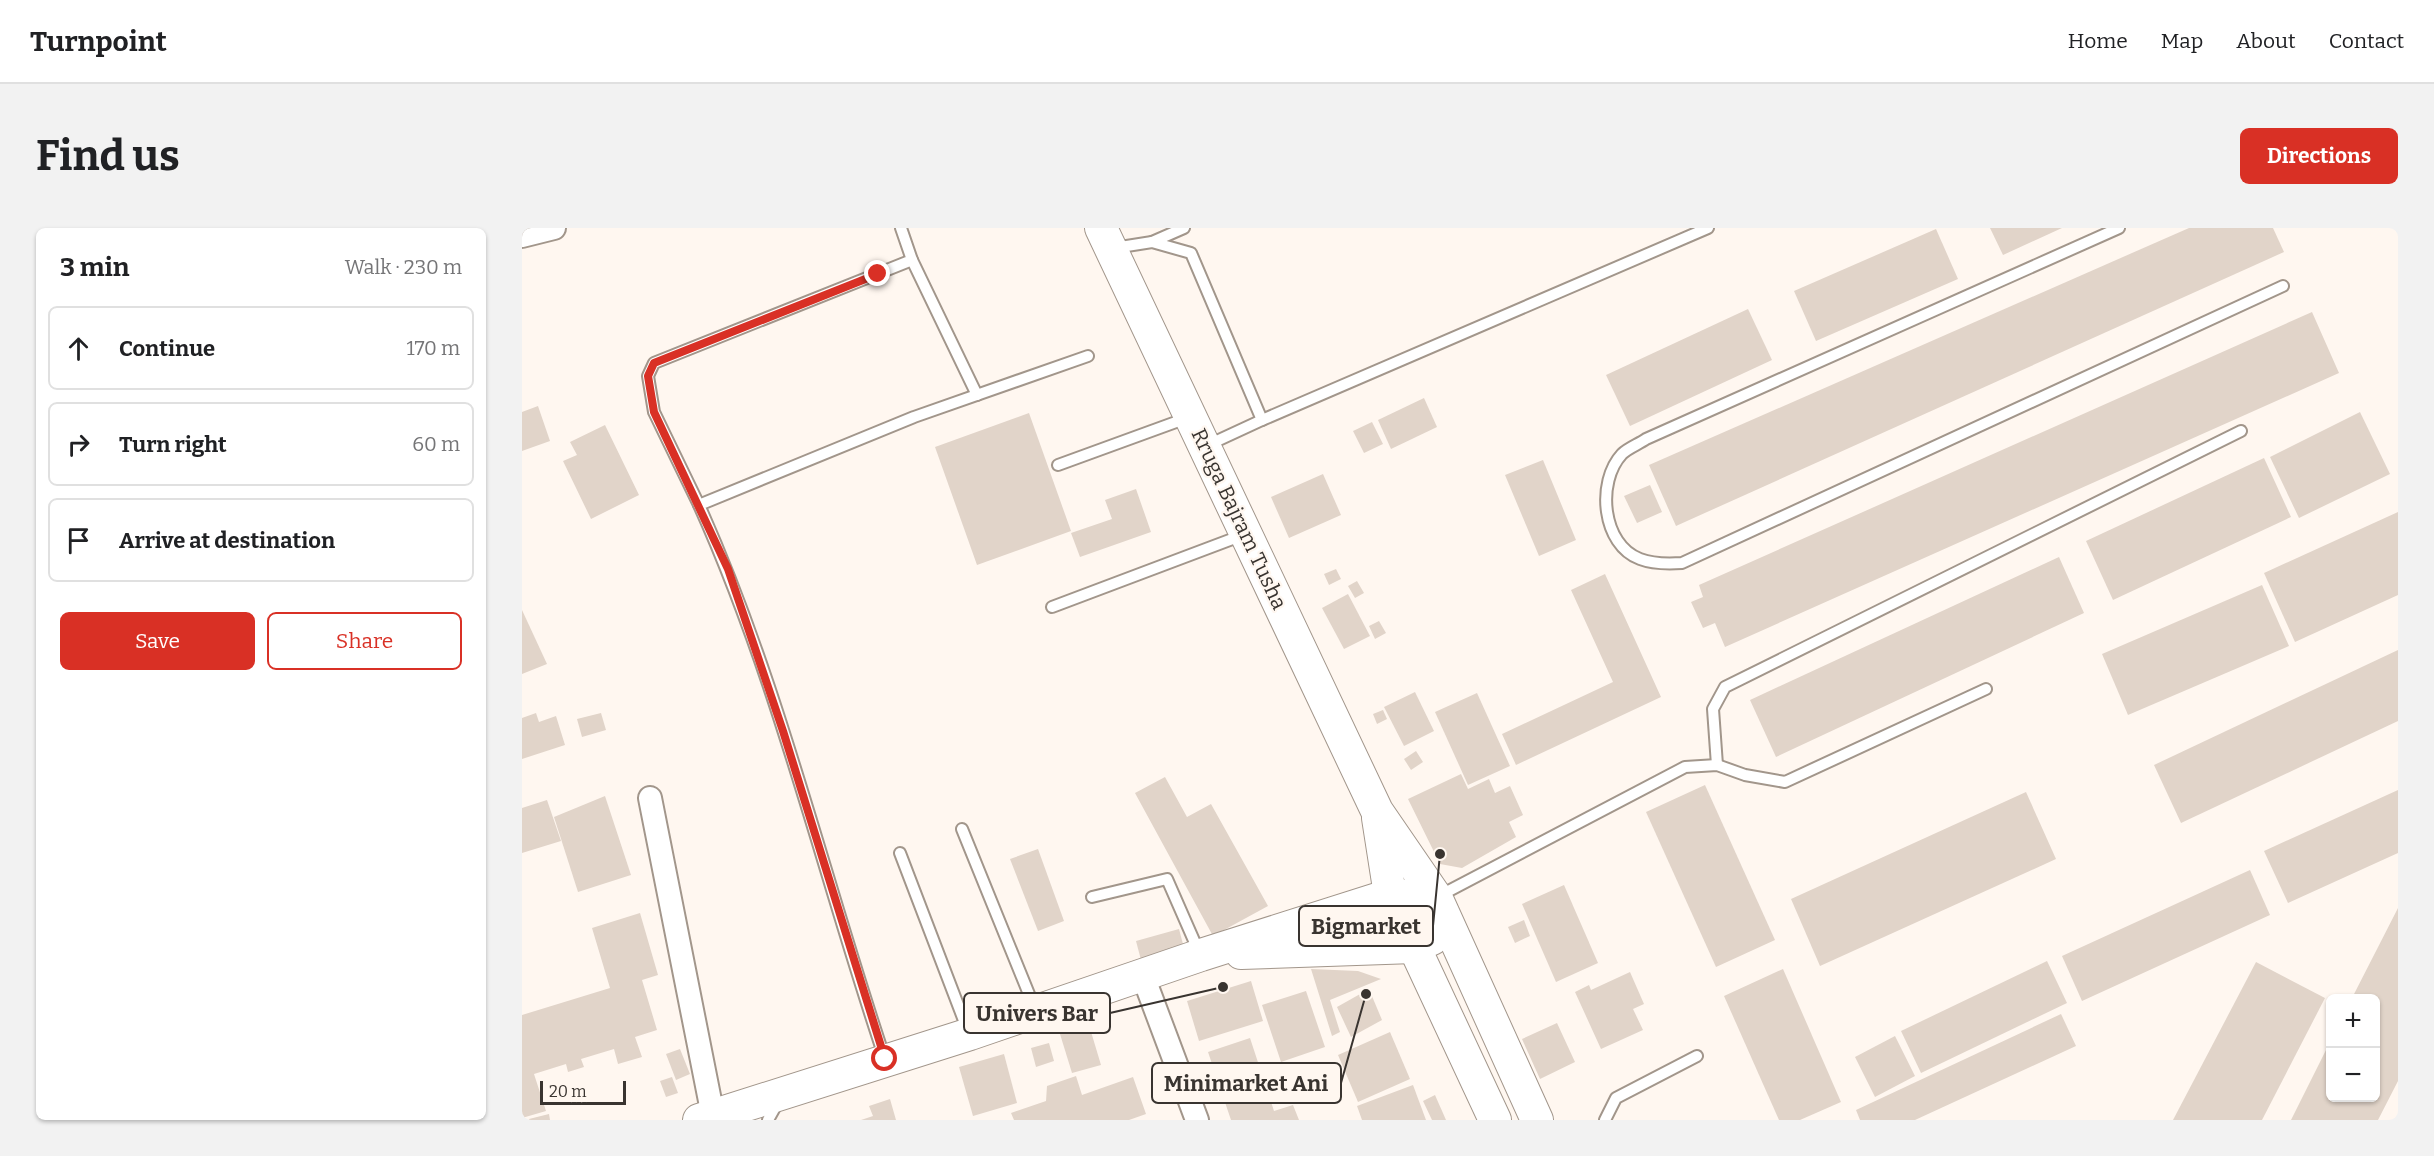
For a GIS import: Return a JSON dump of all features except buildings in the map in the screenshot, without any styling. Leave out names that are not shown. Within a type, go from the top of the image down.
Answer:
[{"type":"main road","name":"Rruga Bajram Tusha","points":[[1106,238],[1377,811],[1436,897],[1538,1120]]},
{"type":"main road","name":"Rruga Bajram Tusha","points":[[1377,811],[1390,895],[1495,1120]]},
{"type":"main road","points":[[706,1118],[775,1107],[885,1059],[970,1034],[1201,955],[1390,895],[1436,897]]},
{"type":"main road","points":[[1201,955],[1414,947],[1452,930]]},
{"type":"street","points":[[522,236],[554,228]]},
{"type":"street","points":[[650,798],[706,1118]]},
{"type":"street","points":[[1143,976],[1197,1120]]},
{"type":"lane","points":[[901,228],[912,260],[977,395]]},
{"type":"lane","points":[[1152,242],[1185,228]]},
{"type":"lane","points":[[1205,447],[1262,420],[1707,228]]},
{"type":"lane","points":[[2120,228],[1646,439],[1622,455],[1612,475],[1605,503],[1616,541],[1638,559],[1664,564],[1682,563],[2283,286]]},
{"type":"lane","points":[[1106,238],[1152,242],[1191,254],[1262,420]]},
{"type":"lane","points":[[885,1059],[783,731],[728,569],[654,412],[648,376],[654,363],[912,260]]},
{"type":"lane","points":[[699,505],[914,417],[1088,356]]},
{"type":"lane","points":[[1058,465],[1191,416]]},
{"type":"lane","points":[[1717,765],[1713,709],[1725,687],[2241,431]]},
{"type":"lane","points":[[1052,607],[1246,534]]},
{"type":"lane","points":[[1436,897],[1685,767],[1717,765],[1745,776],[1785,782],[1986,689]]},
{"type":"lane","points":[[962,829],[1036,1012]]},
{"type":"lane","points":[[900,853],[970,1034]]},
{"type":"lane","points":[[1092,897],[1167,879],[1201,955]]},
{"type":"lane","points":[[1605,1120],[1616,1098],[1697,1056]]},
{"type":"place","name":"Bigmarket","points":[[1440,854]]},
{"type":"place","name":"Univers Bar","points":[[1223,987]]},
{"type":"place","name":"Minimarket Ani","points":[[1366,994]]},
{"type":"route","points":[[878,274],[654,363],[648,376],[649,393],[654,412],[728,569],[783,731],[864,998],[885,1059]]}]
